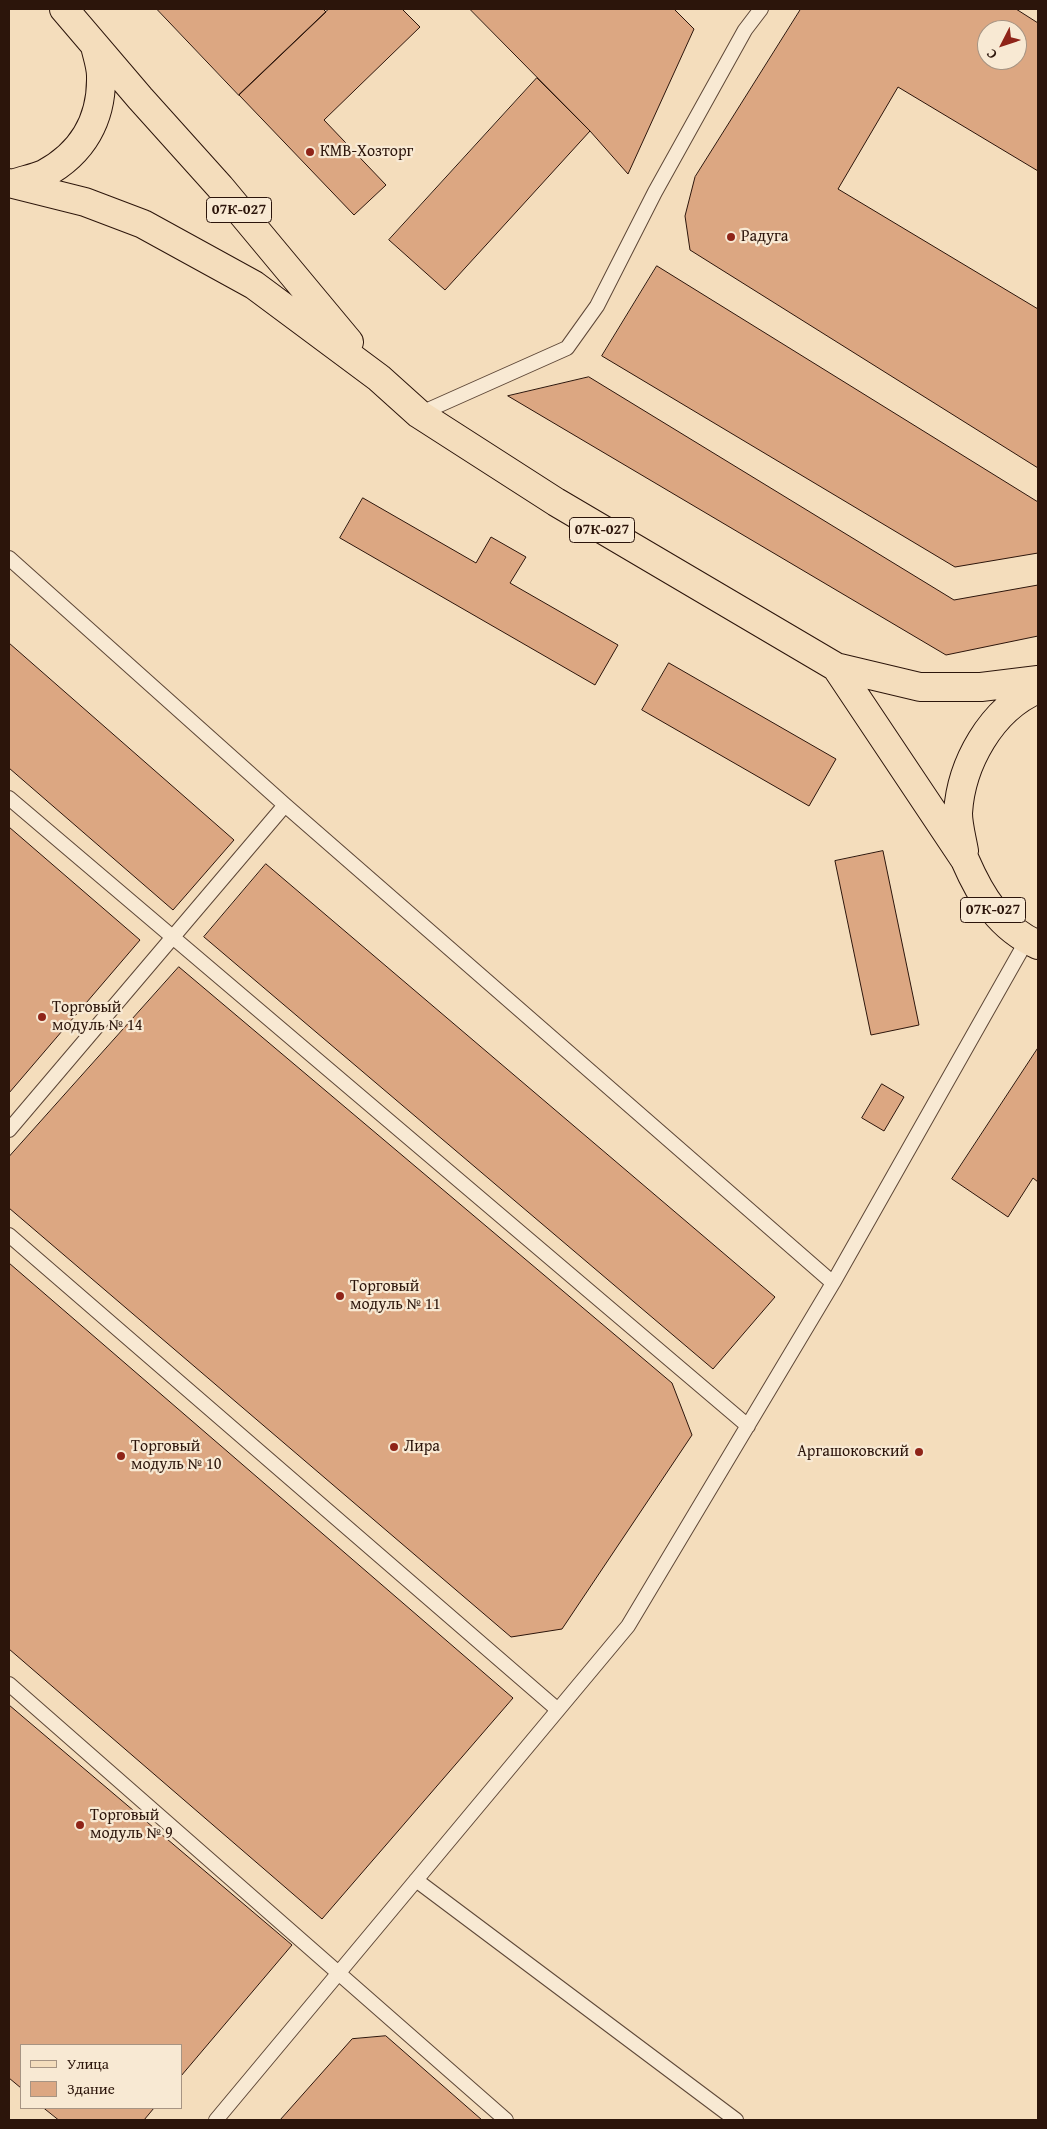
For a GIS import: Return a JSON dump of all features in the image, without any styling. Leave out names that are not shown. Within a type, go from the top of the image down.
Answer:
[{"type":"main road","name":"07К-027","points":[[64,9],[220,186],[379,378]]},
{"type":"main road","points":[[12,183],[44,174],[74,152],[91,130],[100,104],[101,75],[95,46]]},
{"type":"main road","name":"07К-027","points":[[12,183],[85,202],[143,224],[254,286],[379,378],[419,414],[556,502],[836,667],[920,687],[981,687],[1038,680]]},
{"type":"main road","name":"07К-027","points":[[836,667],[965,860],[979,892],[1000,919],[1033,943]]},
{"type":"main road","points":[[965,860],[958,814],[967,767],[990,726],[1025,695],[1038,689]]},
{"type":"lane","points":[[419,414],[567,348],[597,306],[656,192],[745,30],[761,9]]},
{"type":"lane","points":[[9,558],[285,805],[832,1283]]},
{"type":"lane","points":[[9,798],[748,1426]]},
{"type":"lane","points":[[9,1130],[285,805]]},
{"type":"lane","points":[[216,2120],[628,1626],[1033,943]]},
{"type":"lane","points":[[9,1235],[558,1710]]},
{"type":"lane","points":[[9,1684],[506,2120]]},
{"type":"lane","points":[[416,1880],[736,2120]]},
{"type":"building","points":[[157,9],[323,9],[326,12],[239,95]]},
{"type":"building","points":[[329,9],[402,9],[420,27],[324,120],[386,185],[354,215],[239,95]]},
{"type":"building","points":[[470,9],[674,9],[694,29],[628,174],[590,131]]},
{"type":"building","points":[[801,9],[1016,9],[1038,23],[1038,171],[898,87],[838,189],[1038,309],[1038,468],[690,250],[685,216],[695,177]]},
{"type":"building","points":[[537,78],[590,131],[445,290],[389,240]]},
{"type":"building","points":[[657,266],[1038,502],[1038,553],[955,567],[602,356]]},
{"type":"building","points":[[589,377],[954,600],[1038,585],[1038,636],[946,655],[508,396]]},
{"type":"building","points":[[363,498],[476,563],[491,537],[526,557],[510,583],[618,645],[595,685],[340,538]]},
{"type":"building","points":[[9,643],[234,840],[173,910],[9,768]]},
{"type":"building","points":[[669,663],[836,759],[809,806],[642,710]]},
{"type":"building","name":"Торговый модуль № 14","points":[[9,827],[140,940],[9,1093]]},
{"type":"building","points":[[883,851],[919,1025],[871,1035],[835,861]]},
{"type":"building","points":[[266,864],[775,1297],[713,1369],[204,937]]},
{"type":"building","name":"Торговый модуль № 11","points":[[179,967],[672,1383],[692,1435],[562,1629],[511,1637],[9,1208],[9,1157]]},
{"type":"building","points":[[1038,1048],[1038,1182],[1033,1178],[1008,1217],[952,1179]]},
{"type":"building","points":[[882,1084],[904,1097],[884,1131],[862,1118]]},
{"type":"building","name":"Торговый модуль № 10","points":[[9,1263],[513,1698],[322,1919],[9,1649]]},
{"type":"building","name":"Торговый модуль № 9","points":[[9,1705],[292,1945],[182,2075],[182,2044],[20,2044],[20,2087],[9,2078]]},
{"type":"building","points":[[386,2036],[482,2120],[280,2120],[352,2039]]},
{"type":"building","points":[[45,2109],[153,2109],[144,2120],[59,2120]]},
{"type":"place","name":"КМВ-Хозторг","points":[[310,152]]},
{"type":"place","name":"Радуга","points":[[731,237]]},
{"type":"place","name":"Торговый модуль № 14","points":[[42,1017]]},
{"type":"place","name":"Торговый модуль № 11","points":[[340,1296]]},
{"type":"place","name":"Лира","points":[[394,1447]]},
{"type":"place","name":"Аргашоковский","points":[[919,1452]]},
{"type":"place","name":"Торговый модуль № 10","points":[[121,1456]]},
{"type":"place","name":"Торговый модуль № 9","points":[[80,1825]]}]
